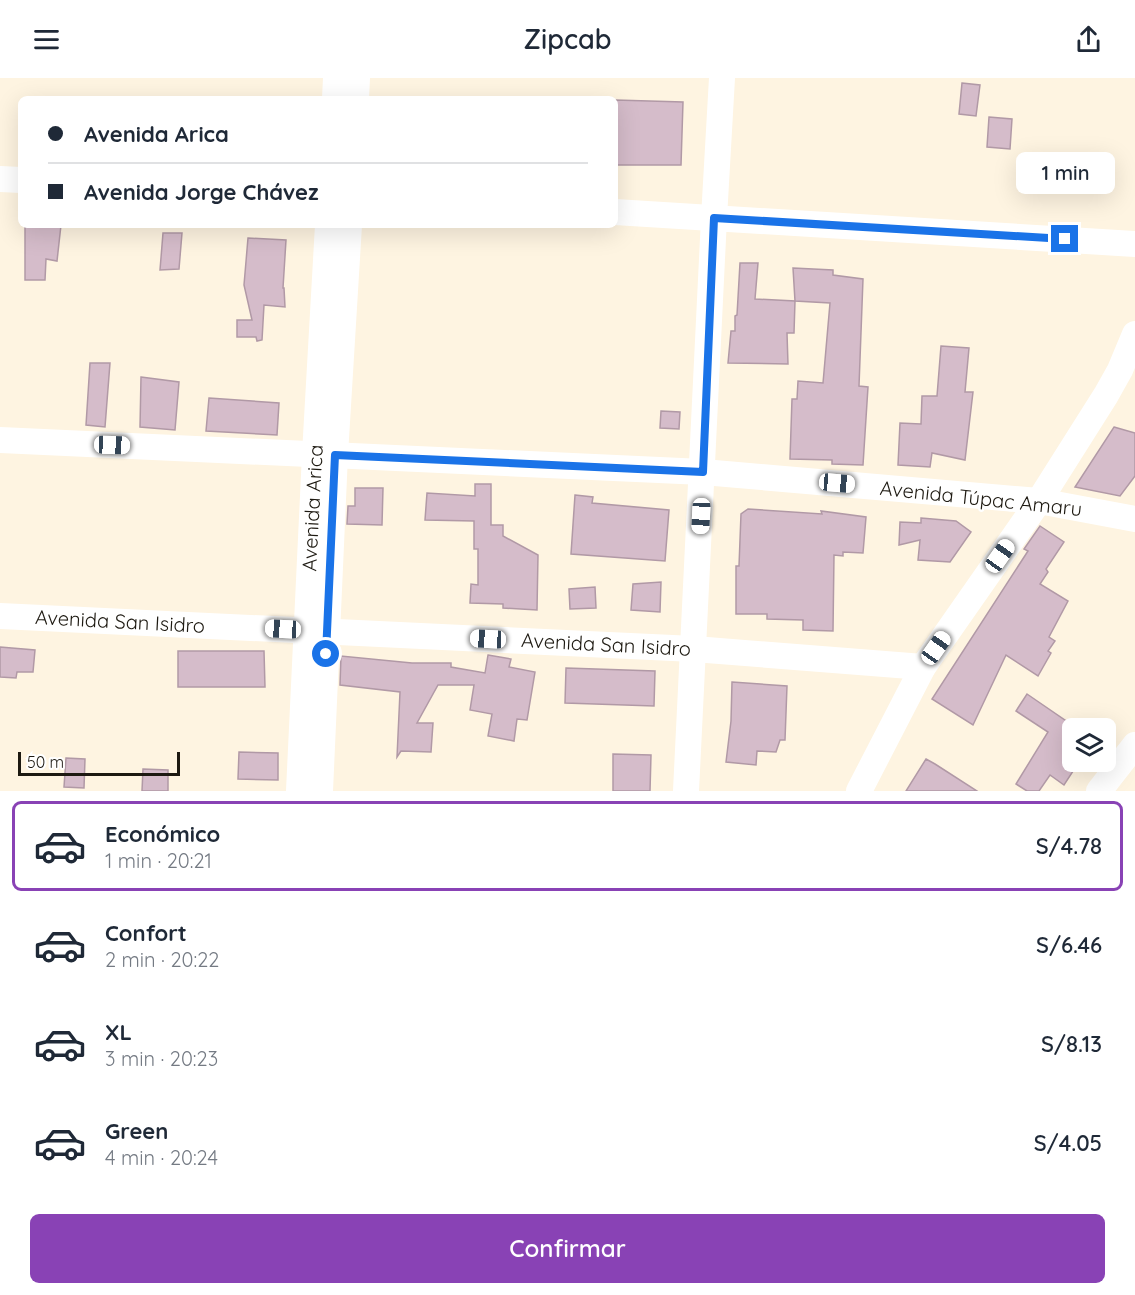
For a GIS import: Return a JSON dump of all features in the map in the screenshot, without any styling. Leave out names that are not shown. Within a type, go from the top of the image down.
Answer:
[{"type":"street","points":[[335,96],[336,78]]},
{"type":"street","points":[[356,96],[357,78]]},
{"type":"street","points":[[686,791],[722,78]]},
{"type":"street","points":[[0,179],[18,180]]},
{"type":"street","points":[[618,212],[1135,244]]},
{"type":"street","name":"Avenida Arica","points":[[320,791],[317,630],[325,454],[328,228]]},
{"type":"street","name":"Avenida Arica","points":[[325,454],[349,228]]},
{"type":"street","points":[[859,791],[923,667],[1038,501],[1106,395],[1120,370],[1135,334]]},
{"type":"street","name":"Avenida Túpac Amaru","points":[[0,440],[703,472],[1038,501],[1135,519]]},
{"type":"street","name":"Avenida San Isidro","points":[[0,616],[694,649],[923,667]]},
{"type":"street","name":"Avenida Arica","points":[[299,791],[317,630]]},
{"type":"street","points":[[1099,791],[1135,745]]},
{"type":"building","points":[[962,83],[980,85],[976,116],[959,114]]},
{"type":"building","points":[[618,100],[683,102],[681,165],[618,165]]},
{"type":"building","points":[[989,117],[1012,119],[1010,149],[987,147]]},
{"type":"building","points":[[25,228],[61,228],[57,261],[46,259],[45,280],[25,280]]},
{"type":"building","points":[[163,233],[182,233],[179,269],[160,270]]},
{"type":"building","points":[[248,238],[286,240],[283,288],[285,307],[264,305],[262,340],[257,341],[256,337],[237,337],[237,320],[252,320],[244,285]]},
{"type":"building","points":[[740,263],[758,263],[755,299],[795,301],[794,333],[787,333],[788,364],[728,363],[731,331],[735,331],[735,316],[737,315]]},
{"type":"building","points":[[793,268],[833,270],[833,275],[863,279],[859,386],[868,387],[863,465],[832,464],[832,460],[790,459],[792,399],[797,399],[798,381],[823,383],[830,303],[795,301]]},
{"type":"building","points":[[941,346],[969,348],[965,392],[973,392],[965,460],[932,453],[930,467],[898,465],[900,423],[921,424],[922,396],[937,396]]},
{"type":"building","points":[[90,363],[110,363],[105,427],[86,425]]},
{"type":"building","points":[[141,377],[179,382],[175,430],[140,427]]},
{"type":"building","points":[[209,398],[279,403],[277,435],[206,431]]},
{"type":"building","points":[[661,411],[680,412],[679,429],[660,428]]},
{"type":"building","points":[[1114,427],[1135,433],[1135,476],[1120,496],[1075,487]]},
{"type":"building","points":[[475,484],[491,484],[491,525],[503,525],[503,536],[538,555],[537,610],[503,608],[503,604],[470,603],[471,584],[478,585],[478,549],[474,549],[474,521],[425,520],[427,493],[475,496]]},
{"type":"building","points":[[355,488],[383,488],[382,525],[347,524],[348,506],[355,506]]},
{"type":"building","points":[[575,495],[593,497],[592,503],[669,510],[665,561],[571,554]]},
{"type":"building","points":[[748,509],[822,514],[821,511],[866,517],[863,553],[843,552],[843,556],[834,555],[833,631],[803,630],[803,620],[767,619],[767,614],[736,614],[736,566],[739,566],[741,514]]},
{"type":"building","points":[[921,518],[956,521],[971,532],[950,562],[918,560],[920,540],[899,545],[900,522],[921,523]]},
{"type":"building","points":[[1040,526],[1064,542],[1046,569],[1048,572],[1040,584],[1068,601],[1049,637],[1055,641],[1048,651],[1051,653],[1038,676],[1006,655],[973,725],[932,699],[1028,551],[1024,549]]},
{"type":"building","points":[[661,582],[660,612],[631,610],[633,584]]},
{"type":"building","points":[[595,587],[596,608],[570,609],[569,589]]},
{"type":"building","points":[[0,647],[35,650],[33,672],[17,672],[16,678],[0,677]]},
{"type":"building","points":[[178,651],[264,651],[265,687],[178,687]]},
{"type":"building","points":[[488,655],[511,659],[509,667],[535,672],[527,720],[517,719],[514,741],[488,736],[492,714],[470,710],[474,685],[438,685],[417,723],[433,723],[431,752],[401,751],[397,757],[400,692],[340,685],[341,656],[412,663],[451,663],[451,667],[485,673]]},
{"type":"building","points":[[566,668],[655,671],[654,706],[565,703]]},
{"type":"building","points":[[732,682],[787,686],[785,740],[780,740],[776,752],[757,751],[756,765],[726,762],[731,721]]},
{"type":"building","points":[[1027,694],[1062,718],[1062,772],[1072,772],[1064,785],[1050,775],[1039,791],[1027,791],[1016,784],[1048,732],[1016,711]]},
{"type":"building","points":[[239,752],[278,753],[278,780],[238,779]]},
{"type":"building","points":[[613,754],[651,755],[650,791],[613,791]]},
{"type":"building","points":[[66,758],[85,759],[84,788],[64,787]]},
{"type":"building","points":[[926,759],[935,764],[977,791],[906,791]]},
{"type":"building","points":[[143,769],[168,770],[168,791],[142,791]]},
{"type":"route","points":[[326,654],[335,455],[703,472],[714,218],[1065,239]]}]
